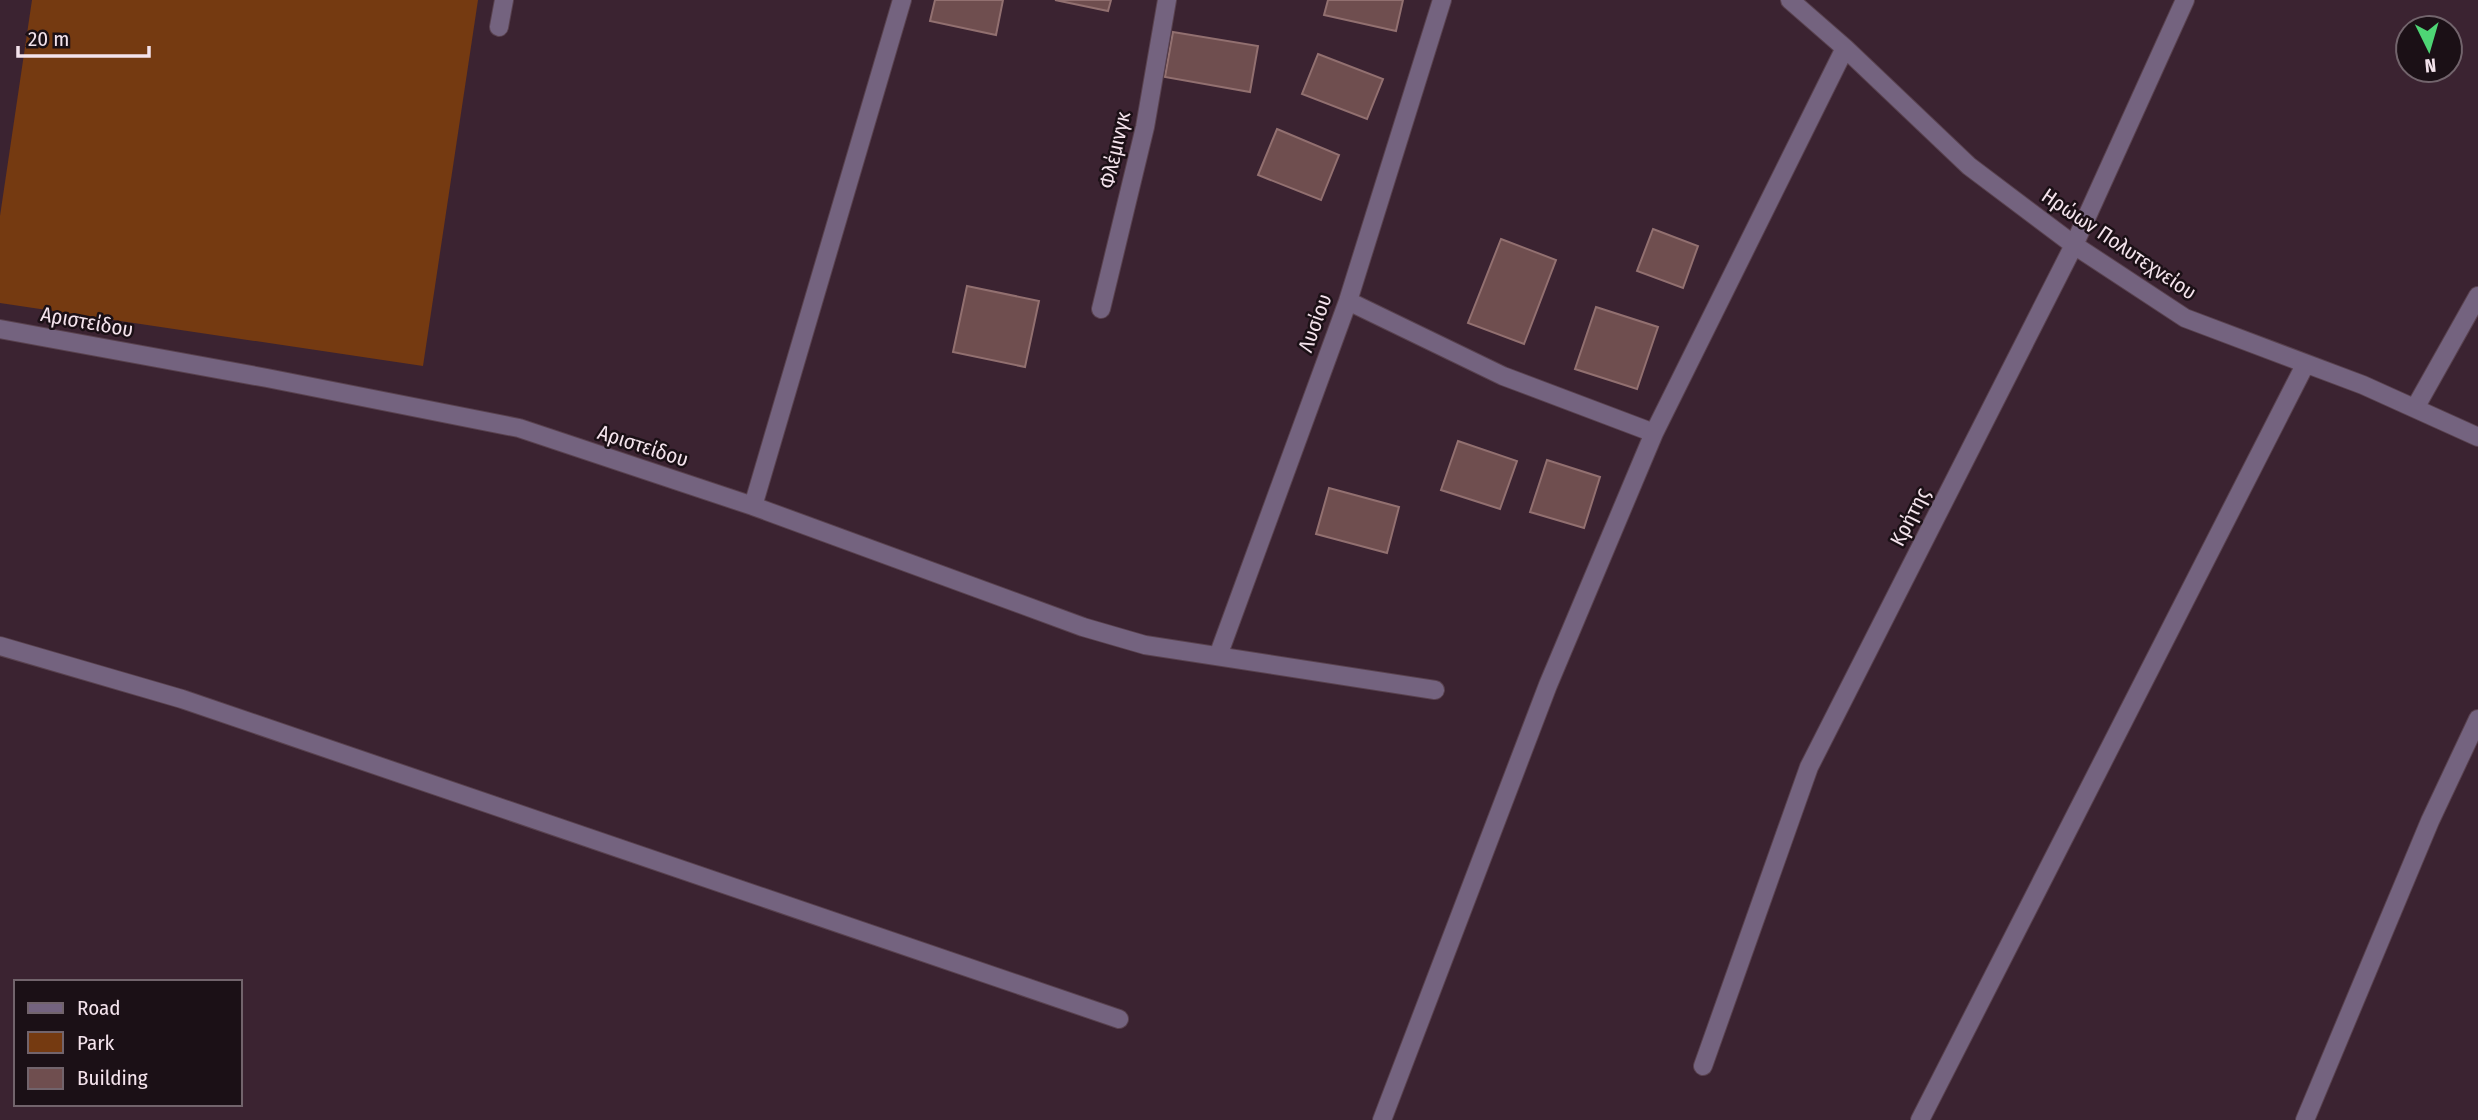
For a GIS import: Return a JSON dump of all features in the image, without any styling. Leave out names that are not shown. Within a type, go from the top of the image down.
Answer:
[{"type":"street","points":[[499,27],[504,0]]},
{"type":"street","points":[[753,506],[902,0]]},
{"type":"street","name":"Φλέμινγκ","points":[[1101,309],[1145,127],[1167,0]]},
{"type":"street","name":"Λυσίου","points":[[1218,656],[1348,301],[1443,0]]},
{"type":"street","name":"Ηρώων Πολυτεχνείου","points":[[1790,0],[1845,48],[1969,166],[2074,245],[2185,318],[2362,385],[2478,437]]},
{"type":"street","name":"Κρήτης","points":[[1703,1066],[1809,767],[2074,245],[2185,0]]},
{"type":"street","points":[[1382,1120],[1548,685],[1654,433],[1845,48]]},
{"type":"street","points":[[2415,408],[2478,296]]},
{"type":"street","points":[[1348,301],[1503,376],[1654,433]]},
{"type":"street","name":"Αριστείδου","points":[[0,330],[267,378],[520,429],[753,506],[1083,627],[1145,645],[1435,690]]},
{"type":"street","points":[[1920,1120],[2305,365]]},
{"type":"street","points":[[0,646],[182,699],[1119,1019]]},
{"type":"street","points":[[2305,1120],[2430,821],[2478,719]]},
{"type":"green space","points":[[32,0],[478,0],[423,366],[0,303],[0,216]]},
{"type":"building","points":[[935,0],[1003,0],[996,35],[930,21]]},
{"type":"building","points":[[1055,0],[1111,0],[1108,11]]},
{"type":"building","points":[[1328,0],[1403,0],[1396,31],[1324,15]]},
{"type":"building","points":[[1173,32],[1258,46],[1250,92],[1165,77]]},
{"type":"building","points":[[1318,54],[1383,79],[1367,119],[1302,94]]},
{"type":"building","points":[[1277,129],[1339,155],[1321,200],[1258,175]]},
{"type":"building","points":[[1653,229],[1698,246],[1683,288],[1637,271]]},
{"type":"building","points":[[1501,239],[1556,260],[1524,344],[1468,323]]},
{"type":"building","points":[[967,286],[1039,301],[1025,367],[953,352]]},
{"type":"building","points":[[1596,307],[1658,327],[1637,389],[1575,369]]},
{"type":"building","points":[[1458,441],[1517,461],[1500,509],[1441,490]]},
{"type":"building","points":[[1547,460],[1600,477],[1584,528],[1530,512]]},
{"type":"building","points":[[1329,488],[1399,507],[1387,553],[1316,534]]}]
